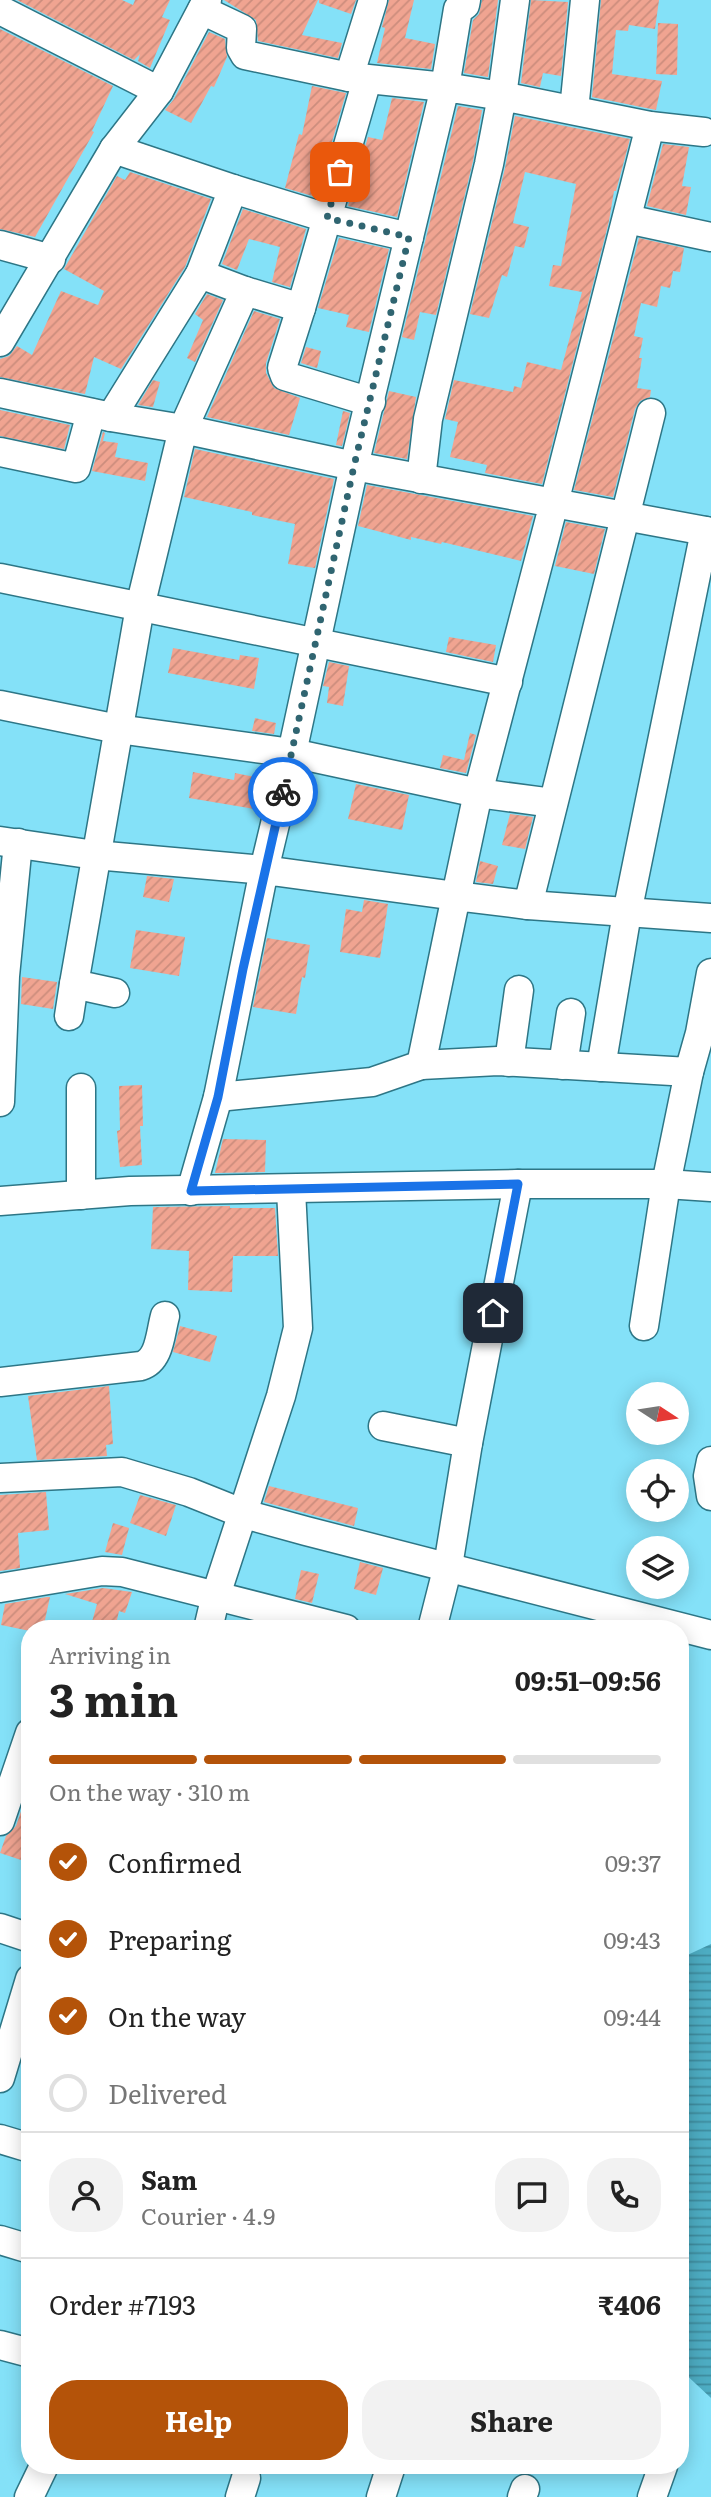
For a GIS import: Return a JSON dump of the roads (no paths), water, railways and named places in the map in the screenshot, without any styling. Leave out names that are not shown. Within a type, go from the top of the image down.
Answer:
[{"type":"street","points":[[371,402],[285,376],[282,368],[327,218],[373,0]]},
{"type":"street","points":[[191,1191],[218,1097],[264,870],[317,643],[354,466],[445,88],[458,11],[466,5],[466,0]]},
{"type":"street","points":[[421,479],[428,419],[489,164],[502,96],[515,0]]},
{"type":"street","points":[[574,110],[584,0]]},
{"type":"street","points":[[0,342],[114,149],[159,91],[205,5],[242,29],[241,48],[245,55],[358,78],[502,96],[650,126],[704,132]]},
{"type":"street","points":[[15,9],[159,91]]},
{"type":"street","points":[[421,1065],[478,793],[650,126]]},
{"type":"street","points":[[114,149],[327,218],[409,237]]},
{"type":"street","points":[[0,452],[76,468],[101,415],[200,274],[233,189]]},
{"type":"street","points":[[627,219],[711,237]]},
{"type":"street","points":[[0,245],[51,259]]},
{"type":"street","points":[[200,274],[301,308]]},
{"type":"street","points":[[69,1016],[95,855],[141,607],[183,429],[245,291]]},
{"type":"street","points":[[0,393],[354,466],[708,531],[627,913],[601,1068]]},
{"type":"street","points":[[528,905],[651,413]]},
{"type":"street","points":[[0,578],[508,682]]},
{"type":"street","points":[[0,705],[118,729],[292,753],[478,793],[552,803]]},
{"type":"street","points":[[0,1102],[2,976],[9,842],[95,855],[264,870],[528,905],[711,918]]},
{"type":"street","points":[[644,1326],[666,1184],[688,1072],[706,1033],[711,973]]},
{"type":"street","points":[[74,984],[115,993]]},
{"type":"street","points":[[509,1062],[519,990]]},
{"type":"street","points":[[563,1065],[571,1013]]},
{"type":"street","points":[[218,1097],[372,1082],[421,1065],[509,1062],[688,1072]]},
{"type":"street","points":[[81,1087],[81,1195]]},
{"type":"street","points":[[434,1620],[448,1566],[468,1443],[518,1184]]},
{"type":"street","points":[[0,1201],[130,1191],[518,1184],[666,1184],[711,1187]]},
{"type":"street","points":[[210,1620],[281,1396],[299,1328],[291,1190]]},
{"type":"street","points":[[0,1382],[150,1363],[155,1356],[165,1316]]},
{"type":"street","points":[[383,1426],[468,1443]]},
{"type":"street","points":[[711,1461],[708,1476],[711,1496]]},
{"type":"street","points":[[0,1478],[122,1472],[189,1492],[244,1514],[448,1566],[593,1617],[613,1620]]},
{"type":"street","points":[[0,1588],[102,1571],[122,1572],[305,1620]]},
{"type":"street","points":[[689,1632],[711,1635]]},
{"type":"street","points":[[0,1821],[21,1746]]},
{"type":"street","points":[[0,1928],[21,1935]]},
{"type":"street","points":[[0,2078],[21,2013]]},
{"type":"street","points":[[0,2139],[21,2145]]},
{"type":"street","points":[[0,2240],[21,2246]]},
{"type":"street","points":[[0,2345],[21,2351]]},
{"type":"street","points":[[29,2497],[40,2474]]},
{"type":"street","points":[[381,2497],[388,2474]]},
{"type":"street","points":[[652,2497],[660,2474]]},
{"type":"water","points":[[711,1944],[711,2398],[689,2377],[689,1954]]}]
